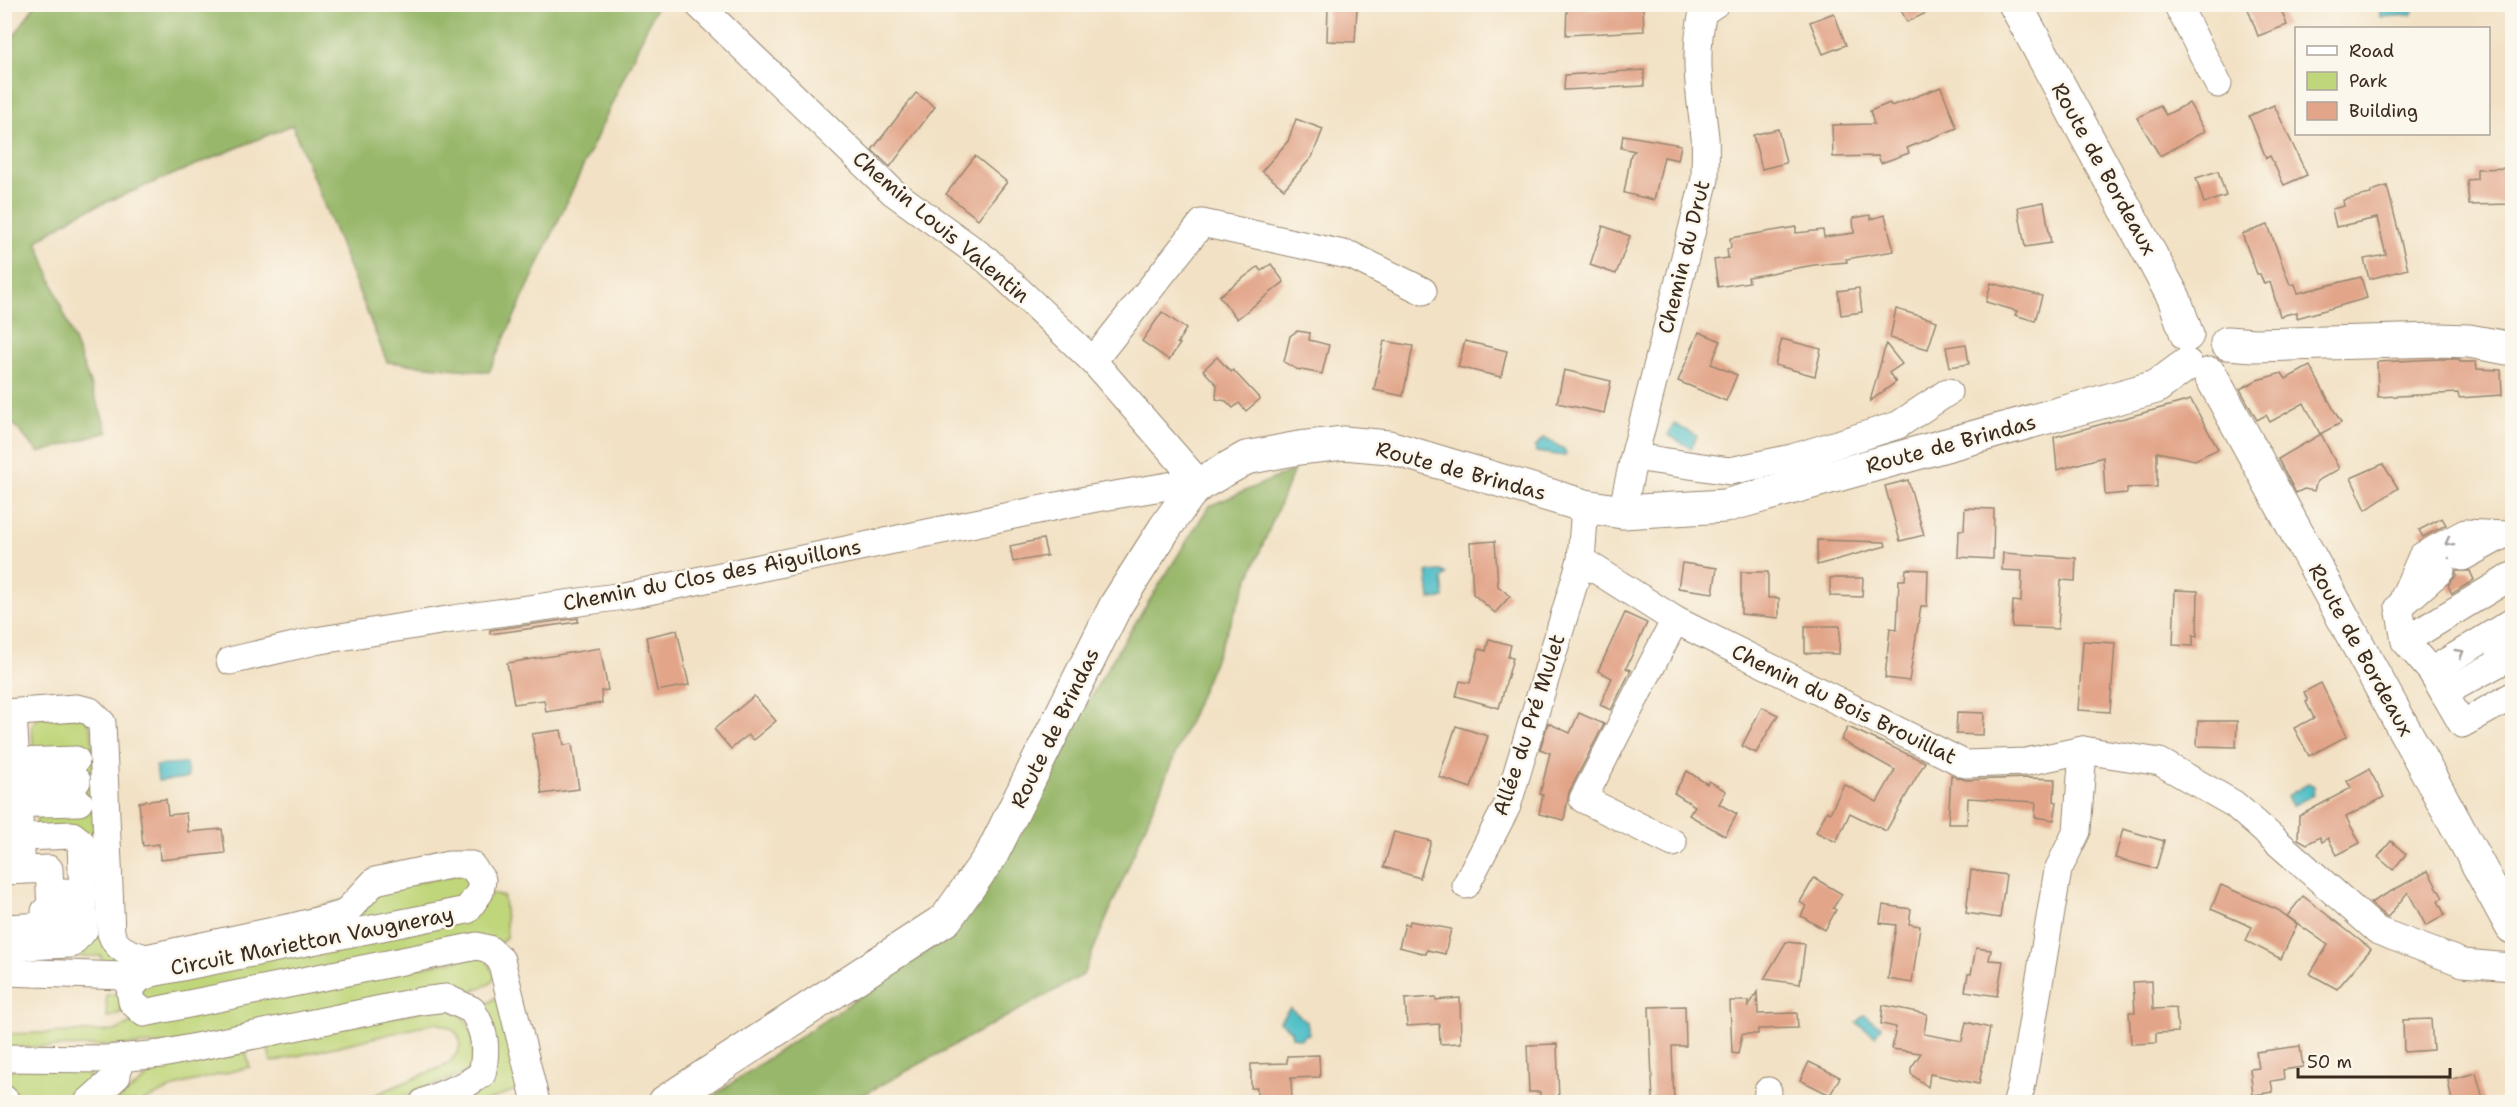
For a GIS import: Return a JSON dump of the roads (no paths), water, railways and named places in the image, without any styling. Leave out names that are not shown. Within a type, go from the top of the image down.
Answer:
[{"type":"main road","name":"Route de Bordeaux","points":[[2015,4],[2174,298],[2195,358],[2512,927]]},
{"type":"main road","name":"Route de Brindas","points":[[665,1102],[946,919],[992,854],[1116,605],[1195,489],[1246,458],[1299,448],[1344,443],[1389,447],[1585,506],[1622,512],[1725,506],[2156,387],[2195,358],[2217,370],[2227,358],[2226,343],[2254,345],[2439,340],[2469,341],[2511,350]]},
{"type":"street","name":"Chemin Louis Valentin","points":[[698,4],[893,192],[987,260],[1093,361],[1195,489]]},
{"type":"street","name":"Chemin du Drut","points":[[1622,512],[1705,178],[1705,140],[1698,88],[1699,31],[1703,12],[1715,4]]},
{"type":"street","points":[[2177,4],[2218,84]]},
{"type":"street","points":[[1093,361],[1202,223],[1352,256],[1423,291]]},
{"type":"street","points":[[1634,457],[1730,471],[1740,469],[1792,458],[1898,425],[1948,393]]},
{"type":"street","name":"Chemin du Clos des Aiguillons","points":[[230,661],[315,641],[453,619],[624,596],[1091,499],[1174,485],[1195,489]]},
{"type":"street","points":[[1581,560],[1585,506]]},
{"type":"street","points":[[2509,533],[2465,533],[2422,556],[2399,607],[2405,640],[2443,691],[2462,724],[2512,696]]},
{"type":"street","points":[[2399,607],[2452,564],[2509,533]]},
{"type":"street","name":"Chemin du Bois Brouillat","points":[[1581,560],[1675,620],[1965,764],[2026,762],[2083,750],[2160,762],[2234,804],[2378,931],[2463,963],[2512,967]]},
{"type":"street","name":"Allée du Pré Mulet","points":[[1466,885],[1507,806],[1581,560]]},
{"type":"street","points":[[2405,640],[2512,576]]},
{"type":"street","points":[[1673,843],[1583,799],[1675,620]]},
{"type":"street","points":[[2443,691],[2510,669],[2502,628]]},
{"type":"street","points":[[2443,691],[2502,628]]},
{"type":"street","name":"Circuit Marietton Vaugneray","points":[[9,713],[76,708],[90,711],[102,723],[111,933],[114,943],[128,953],[146,957],[344,914],[375,881],[449,865],[471,865],[482,880],[480,892],[467,910],[152,974],[136,982],[130,988],[132,1002],[144,1013],[477,945],[489,949],[501,960],[536,1102]]},
{"type":"street","points":[[9,713],[13,854]]},
{"type":"street","points":[[2017,1102],[2058,870],[2077,831],[2083,750]]},
{"type":"street","points":[[12,776],[77,781],[12,776]]},
{"type":"street","points":[[4,947],[71,944],[84,930],[81,842],[72,835],[13,854]]},
{"type":"street","points":[[4,928],[66,925],[63,853],[13,854]]},
{"type":"street","points":[[4,913],[51,910],[49,869],[13,854]]},
{"type":"street","points":[[4,972],[124,976],[136,982]]},
{"type":"street","points":[[460,1004],[494,990],[505,977]]},
{"type":"street","points":[[4,1058],[119,1058],[162,1054],[421,1001],[446,998],[472,1010],[483,1034],[486,1052],[482,1074],[465,1085],[424,1102]]},
{"type":"street","points":[[88,1102],[117,1076],[119,1058]]},
{"type":"water","points":[[2380,5],[2410,5],[2414,9],[2411,15],[2380,17]]},
{"type":"water","points":[[1674,424],[1697,436],[1691,448],[1668,435]]},
{"type":"water","points":[[1544,438],[1564,449],[1565,456],[1536,452],[1535,447]]},
{"type":"water","points":[[1441,571],[1446,574],[1442,579],[1444,598],[1430,599],[1427,572]]},
{"type":"water","points":[[186,763],[188,778],[158,781],[156,766]]},
{"type":"water","points":[[2308,784],[2314,787],[2313,795],[2292,806],[2287,796]]},
{"type":"water","points":[[1290,1008],[1307,1022],[1309,1034],[1301,1039],[1292,1037],[1291,1031],[1280,1021]]},
{"type":"water","points":[[1864,1015],[1881,1027],[1875,1036],[1857,1023]]}]
